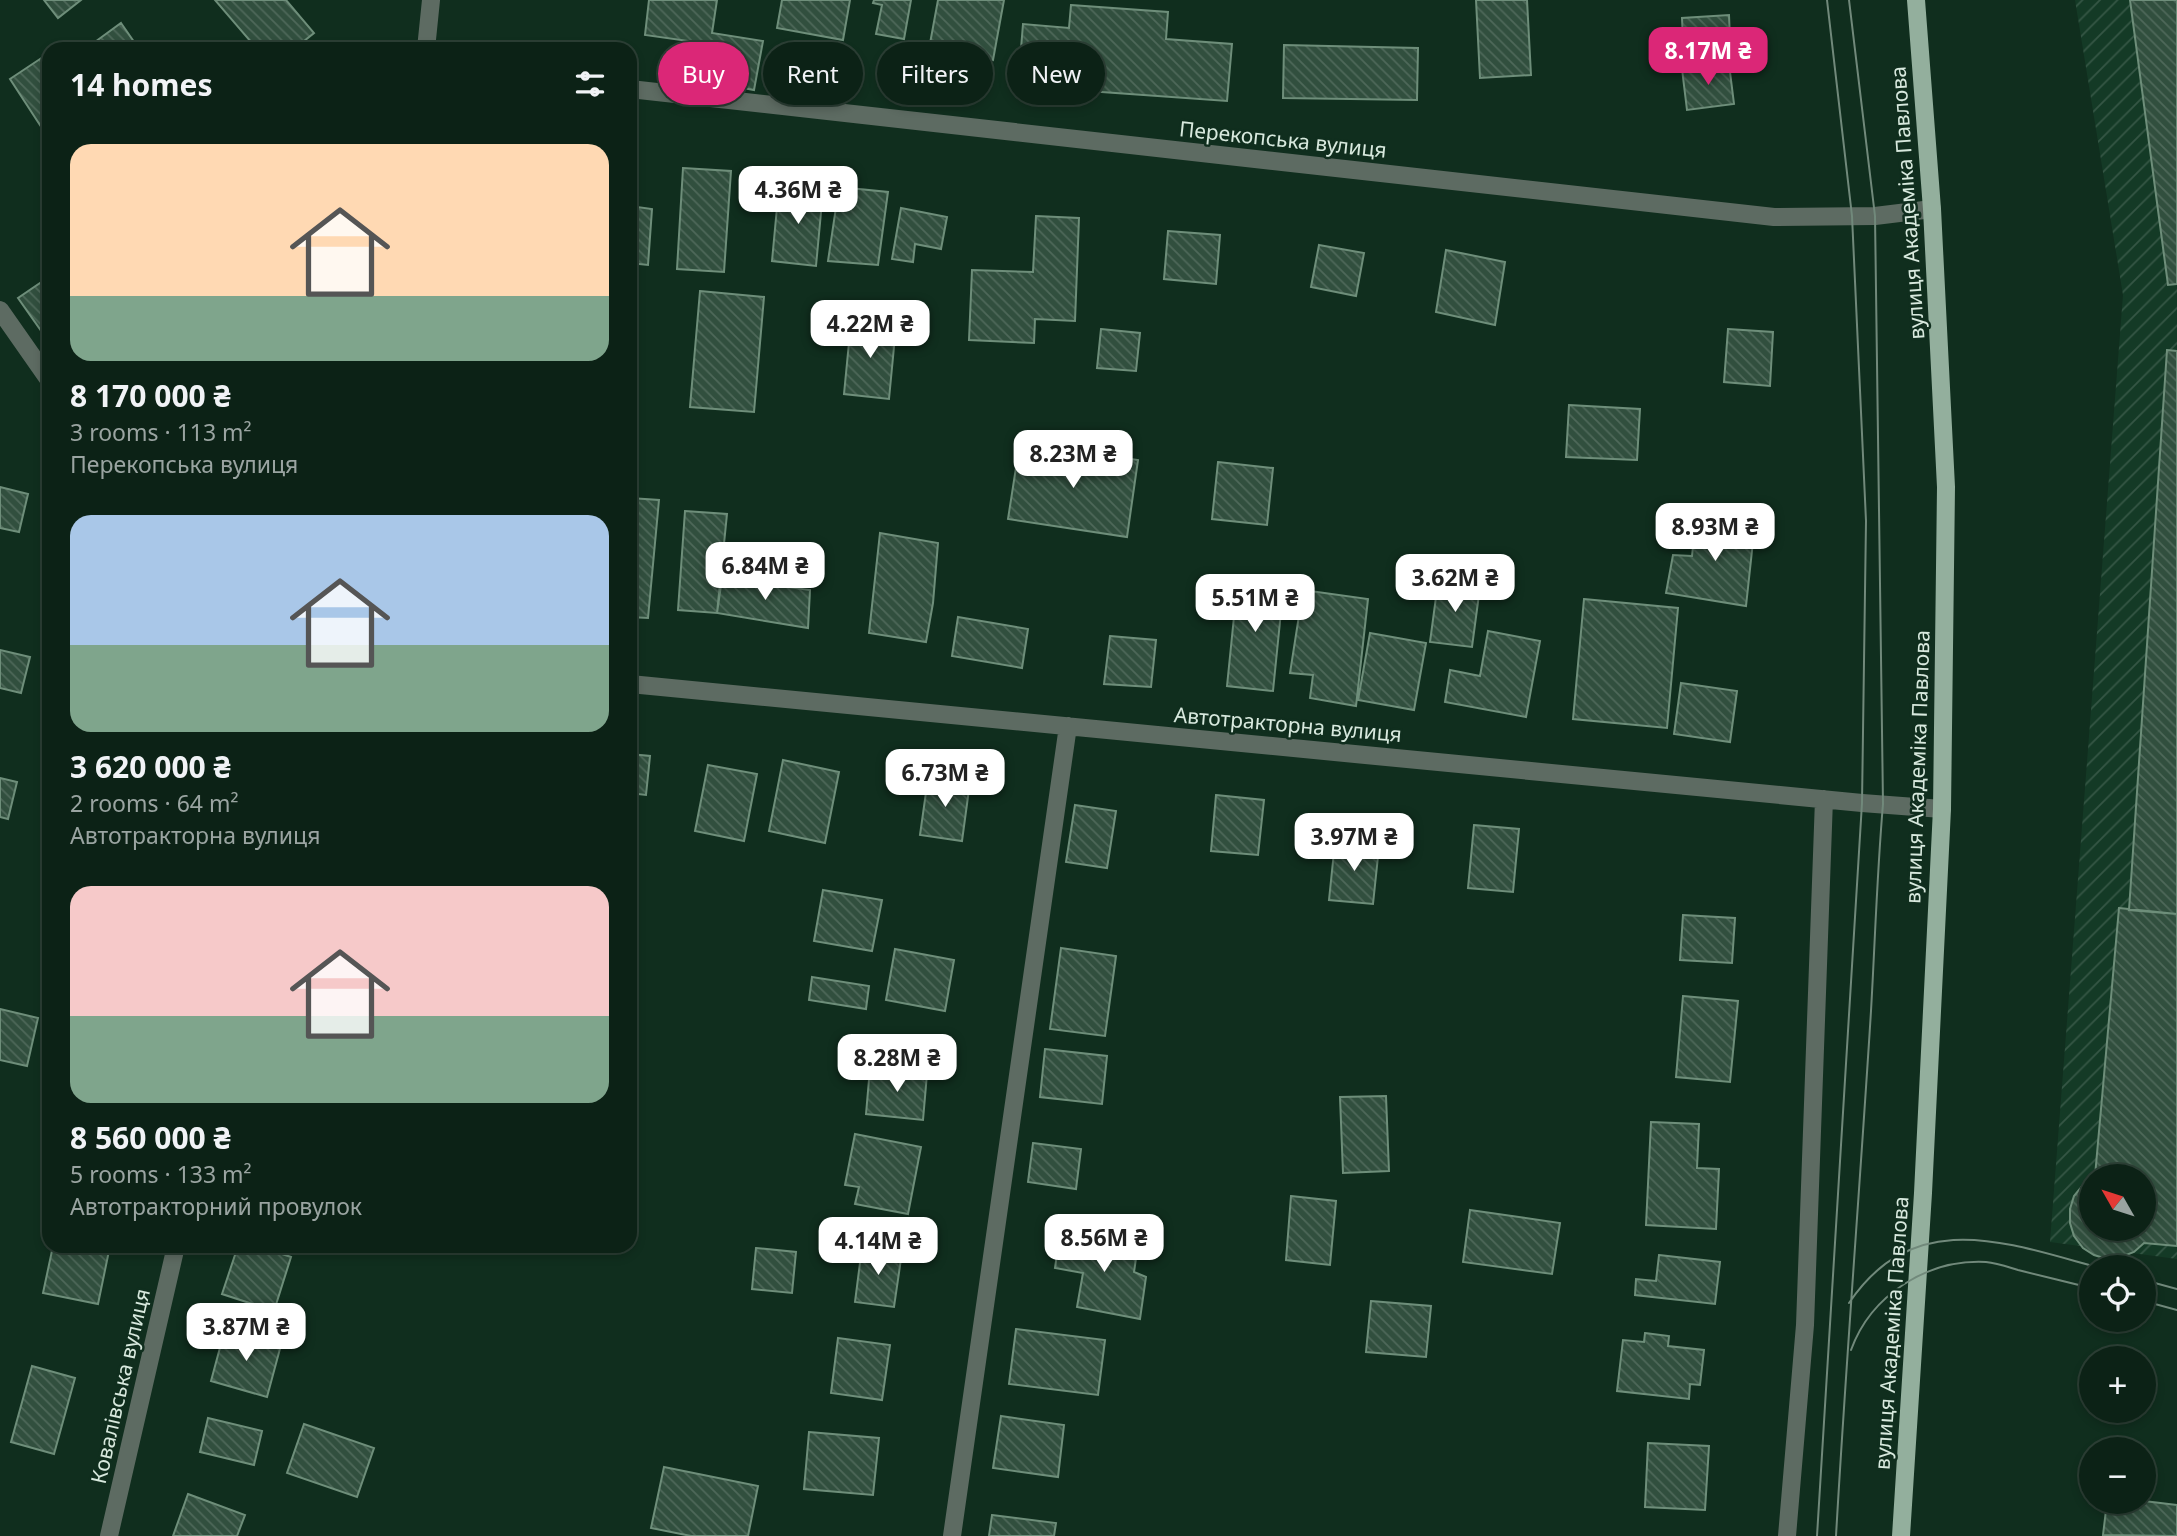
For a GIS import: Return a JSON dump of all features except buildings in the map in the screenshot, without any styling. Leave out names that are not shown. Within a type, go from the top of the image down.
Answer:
[{"type":"main road","name":"вулиця Академіка Павлова","points":[[1901,1536],[1923,1193],[1942,809],[1946,487],[1932,209],[1916,0]]},
{"type":"street","points":[[427,42],[431,0]]},
{"type":"street","name":"Перекопська вулиця","points":[[637,90],[1774,217],[1875,216],[1932,209]]},
{"type":"street","points":[[0,310],[42,370]]},
{"type":"street","name":"Автотракторна вулиця","points":[[637,685],[1942,809]]},
{"type":"street","points":[[952,1536],[1068,726]]},
{"type":"street","points":[[1787,1536],[1805,1325],[1825,799]]},
{"type":"street","name":"Ковалівська вулиця","points":[[109,1536],[174,1253]]},
{"type":"shaded area","points":[[2075,0],[2177,0],[2177,1259],[2050,1242],[2123,295]]},
{"type":"tram line","points":[[1817,1536],[1862,803],[1866,521],[1852,216],[1827,0]]},
{"type":"tram line","points":[[1836,1536],[1883,804],[1875,216],[1849,0]]},
{"type":"tram line","points":[[1849,1303],[1875,1273],[1902,1253],[1932,1243],[1963,1240],[1995,1242],[2079,1262]]},
{"type":"tram line","points":[[1851,1350],[1860,1330],[1887,1297],[1904,1284],[1943,1267],[1986,1262],[2079,1285]]},
{"type":"tram line","points":[[2156,1283],[2177,1289]]},
{"type":"tram line","points":[[2156,1304],[2177,1310]]}]
